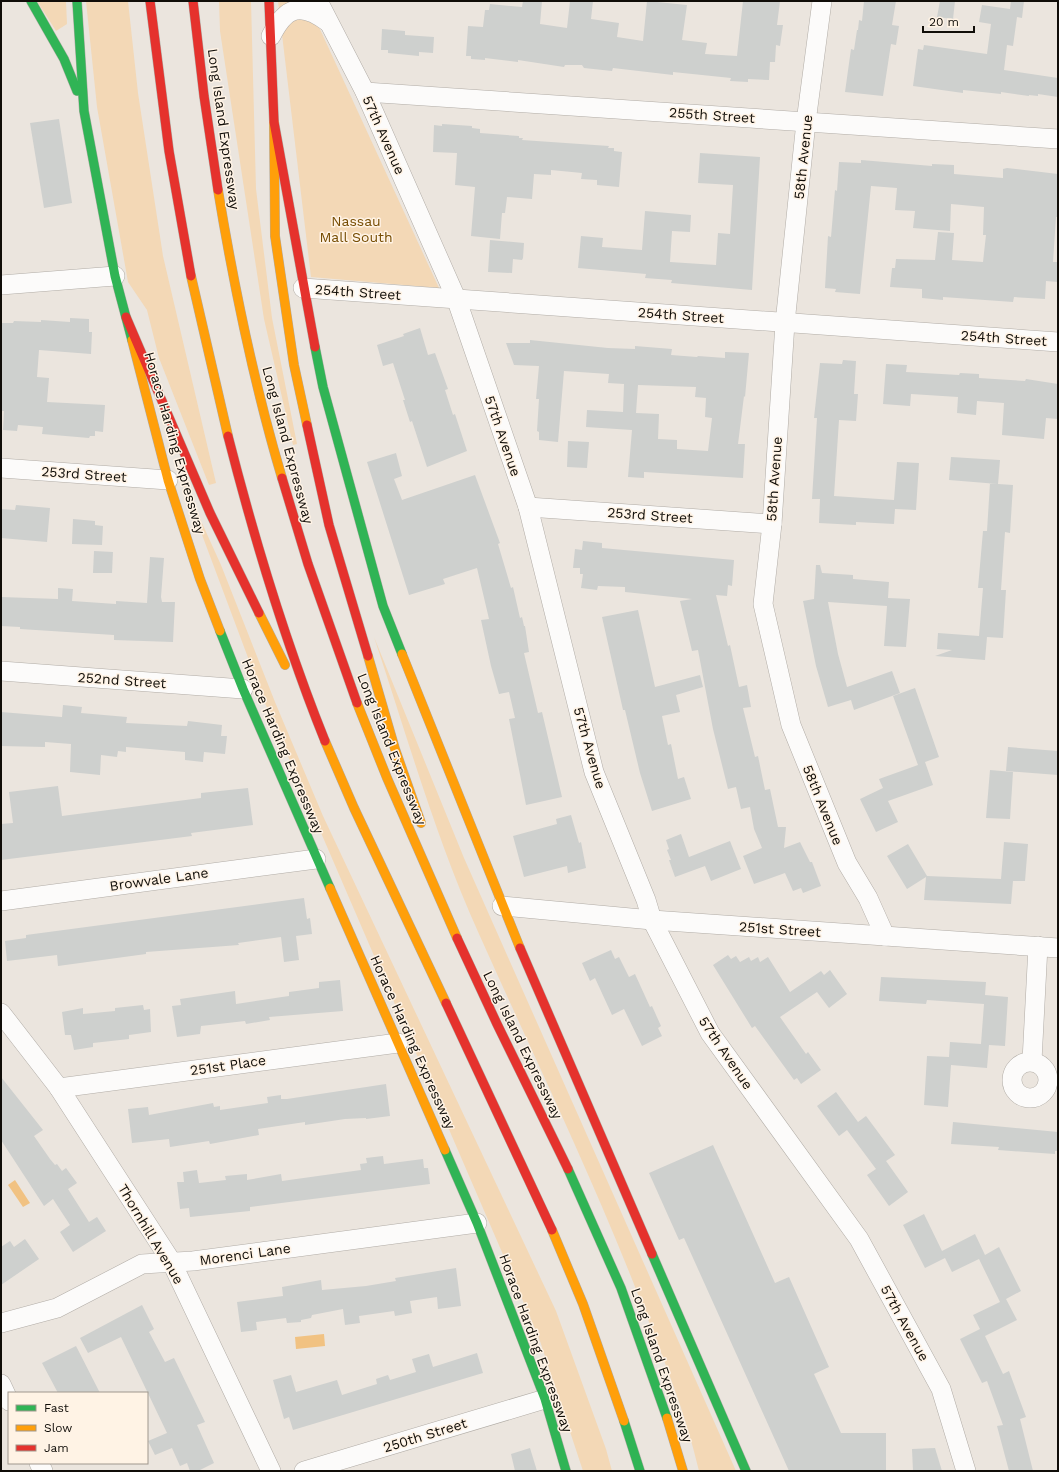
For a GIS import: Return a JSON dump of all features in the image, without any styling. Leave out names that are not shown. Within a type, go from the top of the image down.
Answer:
[{"type":"main road","points":[[31,1],[64,59],[84,111]]},
{"type":"main road","name":"Horace Harding Expressway","points":[[77,1],[84,111],[115,276],[168,480],[200,579],[243,689],[316,859],[477,1223],[545,1399],[566,1471]]},
{"type":"main road","points":[[150,1],[157,68],[174,184],[196,304],[223,419],[254,531],[291,647],[333,761]]},
{"type":"main road","name":"Long Island Expressway","points":[[193,1],[199,63],[235,290],[261,405],[293,520],[329,630],[374,746],[481,992],[596,1228],[646,1354],[684,1471]]},
{"type":"main road","points":[[269,1],[274,122],[275,236],[295,372],[329,525],[395,749],[424,830]]},
{"type":"main road","points":[[274,122],[323,387],[383,606],[502,906],[746,1471]]},
{"type":"main road","points":[[126,317],[210,513],[333,761],[561,1250],[607,1369],[640,1471]]},
{"type":"main road","points":[[440,874],[481,992]]},
{"type":"street","name":"57th Avenue","points":[[318,1],[365,92],[456,298],[528,507],[594,772],[643,893],[652,920],[710,1033],[859,1239],[941,1389],[966,1471]]},
{"type":"street","name":"58th Avenue","points":[[822,1],[806,122],[785,323],[772,524],[763,604],[791,724],[847,863],[868,898],[885,936]]},
{"type":"street","points":[[270,36],[281,19],[295,9],[312,11],[328,22]]},
{"type":"street","name":"255th Street","points":[[365,92],[1058,139]]},
{"type":"street","points":[[1,285],[115,276]]},
{"type":"street","name":"254th Street","points":[[304,288],[1058,342]]},
{"type":"street","name":"253rd Street","points":[[1,468],[168,480]]},
{"type":"street","name":"253rd Street","points":[[528,507],[772,524]]},
{"type":"street","name":"252nd Street","points":[[1,671],[243,689]]},
{"type":"street","name":"Browvale Lane","points":[[1,901],[316,859]]},
{"type":"street","name":"251st Street","points":[[502,906],[652,920],[1058,948]]},
{"type":"street","points":[[1032,1061],[1038,946]]},
{"type":"street","name":"Thornhill Avenue","points":[[1,1013],[59,1088],[171,1261],[271,1471]]},
{"type":"street","name":"251st Place","points":[[59,1088],[398,1043]]},
{"type":"street","name":"Morenci Lane","points":[[1,1323],[57,1308],[142,1264],[171,1261],[193,1261],[477,1223]]},
{"type":"street","points":[[1,1384],[8,1399]]},
{"type":"street","name":"250th Street","points":[[304,1471],[545,1399]]},
{"type":"green space","points":[[37,1],[66,1],[67,24],[56,31]]},
{"type":"green space","points":[[86,1],[128,1],[138,93],[163,256],[216,483],[209,485],[159,358],[147,310],[128,282],[97,107]]},
{"type":"green space","points":[[219,1],[251,1],[256,189],[272,318],[297,444],[293,445],[264,319],[220,31]]},
{"type":"green space","name":"Nassau Mall South","points":[[278,1],[307,1],[439,288],[311,277]]},
{"type":"green space","points":[[177,468],[221,565],[275,702],[323,816],[556,1311],[606,1449],[612,1471],[583,1471],[539,1338],[265,703]]},
{"type":"green space","points":[[374,637],[464,858],[736,1471],[699,1471],[687,1427],[672,1383],[621,1251],[582,1160],[463,898],[423,787]]},
{"type":"shaded area","points":[[15,1180],[30,1203],[23,1207],[8,1185]]},
{"type":"shaded area","points":[[324,1334],[325,1346],[296,1349],[295,1337]]},
{"type":"building","points":[[523,1],[542,1],[540,24],[567,28],[570,1],[593,1],[591,19],[619,23],[617,37],[643,41],[647,1],[687,5],[682,40],[707,43],[705,54],[737,56],[743,1],[780,1],[777,25],[783,25],[780,46],[776,45],[775,62],[770,62],[769,80],[748,79],[748,82],[730,81],[731,78],[673,72],[673,75],[613,68],[612,71],[584,68],[582,65],[565,65],[564,67],[518,60],[518,62],[485,58],[485,60],[471,59],[471,56],[466,56],[468,26],[483,27],[485,10],[489,10],[490,4],[522,7]]},
{"type":"building","points":[[864,1],[896,1],[892,25],[899,26],[896,45],[891,44],[883,96],[845,92],[851,49],[854,50],[859,20],[862,21]]},
{"type":"building","points":[[940,1],[955,1],[953,19],[937,17]]},
{"type":"building","points":[[1011,1],[1024,1],[1022,18],[1017,17],[1013,46],[1007,45],[1004,70],[1058,78],[1058,97],[1038,94],[1038,96],[1029,96],[1001,92],[1001,94],[963,90],[963,93],[913,86],[918,49],[923,50],[924,45],[987,54],[991,24],[979,22],[982,5],[1010,9]]},
{"type":"building","points":[[382,29],[405,31],[405,35],[434,37],[433,53],[419,52],[419,56],[388,53],[388,50],[381,50]]},
{"type":"building","points":[[59,119],[72,203],[44,208],[30,123]]},
{"type":"building","points":[[442,124],[472,126],[472,128],[480,129],[480,133],[519,136],[519,138],[523,138],[522,140],[609,146],[608,148],[614,148],[614,151],[622,152],[619,187],[597,185],[597,180],[581,179],[582,173],[551,170],[551,175],[534,174],[532,199],[507,197],[505,213],[502,213],[500,239],[471,236],[475,187],[455,185],[457,153],[433,152],[434,125],[442,126]]},
{"type":"building","points":[[700,153],[760,157],[752,290],[671,283],[672,280],[645,278],[646,274],[578,268],[581,236],[603,238],[602,247],[642,250],[645,211],[691,215],[690,232],[672,231],[670,262],[716,265],[718,233],[730,234],[733,185],[698,183]]},
{"type":"building","points":[[861,160],[932,166],[932,164],[954,165],[954,174],[1003,178],[1003,169],[1007,168],[1058,174],[1058,217],[1056,217],[1053,262],[1058,262],[1058,282],[1046,281],[1045,299],[1014,297],[1013,302],[943,297],[943,300],[922,298],[922,289],[890,287],[892,268],[895,268],[896,259],[935,260],[938,232],[954,233],[952,260],[983,262],[986,235],[983,235],[984,207],[951,204],[950,231],[913,228],[915,211],[895,210],[897,188],[871,186],[860,294],[835,292],[836,289],[825,288],[828,236],[831,237],[839,162],[861,163]]},
{"type":"building","points":[[490,240],[524,243],[523,258],[522,260],[513,259],[512,273],[488,272]]},
{"type":"building","points":[[70,318],[89,319],[89,332],[92,332],[91,354],[39,350],[37,377],[49,378],[47,402],[105,405],[103,432],[95,431],[95,436],[90,436],[89,438],[42,434],[43,427],[18,425],[17,431],[3,430],[4,411],[1,411],[1,323],[13,323],[14,321],[41,322],[41,320],[70,322]]},
{"type":"building","points":[[420,328],[428,355],[435,353],[448,389],[445,390],[453,415],[455,414],[467,451],[427,467],[412,421],[410,422],[403,400],[405,400],[393,363],[383,366],[377,345],[404,336],[403,334]]},
{"type":"building","points":[[530,340],[608,348],[635,349],[635,346],[672,349],[671,355],[697,357],[725,358],[725,352],[749,353],[745,397],[744,396],[738,444],[745,444],[743,478],[644,472],[644,478],[628,477],[632,430],[586,427],[587,410],[623,412],[624,384],[608,383],[609,374],[564,371],[558,442],[539,440],[539,432],[537,431],[539,399],[536,399],[539,366],[514,365],[506,343],[530,343]],"holes":[[[638,385],[696,387],[695,397],[706,398],[705,417],[712,418],[708,451],[677,449],[677,440],[658,439],[659,414],[636,413]]]},
{"type":"building","points":[[843,360],[856,361],[854,394],[858,394],[856,421],[839,420],[834,496],[894,500],[897,462],[919,463],[916,510],[895,509],[894,524],[856,522],[856,525],[819,523],[820,499],[812,499],[817,418],[814,418],[820,363],[842,364]]},
{"type":"building","points":[[886,364],[907,365],[906,372],[959,375],[960,373],[979,374],[979,378],[1025,381],[1026,379],[1058,384],[1058,419],[1046,418],[1044,439],[1002,435],[1004,403],[977,401],[976,415],[957,413],[958,397],[911,394],[910,406],[883,404]]},
{"type":"building","points":[[568,441],[589,442],[587,468],[567,467]]},
{"type":"building","points":[[396,453],[402,476],[394,479],[402,500],[475,475],[500,543],[498,544],[511,588],[513,587],[520,618],[522,617],[525,626],[529,652],[524,653],[538,713],[542,712],[562,797],[526,805],[509,719],[515,718],[509,692],[499,694],[491,666],[481,620],[489,619],[477,568],[443,579],[445,584],[409,595],[367,462]]},
{"type":"building","points":[[951,457],[1000,460],[998,484],[1013,485],[1010,533],[1005,532],[1001,590],[1006,590],[1003,638],[987,637],[985,660],[935,656],[952,650],[937,649],[938,633],[979,636],[983,588],[978,588],[983,531],[987,531],[990,483],[949,480]]},
{"type":"building","points":[[16,505],[50,508],[47,542],[1,538],[1,509],[15,510]]},
{"type":"building","points":[[73,519],[95,521],[95,525],[103,526],[102,545],[72,544]]},
{"type":"building","points":[[583,541],[602,543],[602,548],[734,560],[732,586],[728,585],[727,596],[716,595],[728,646],[730,645],[739,687],[747,685],[751,707],[743,708],[755,757],[758,756],[765,790],[770,789],[778,827],[786,827],[784,848],[800,842],[810,862],[812,862],[821,886],[803,893],[801,888],[793,891],[785,873],[754,884],[743,856],[762,848],[754,829],[750,807],[741,809],[736,787],[728,789],[713,729],[698,650],[692,651],[680,601],[692,599],[625,592],[625,587],[598,586],[597,590],[581,588],[583,574],[580,574],[580,568],[573,568],[575,549],[582,550]]},
{"type":"building","points":[[94,551],[113,552],[112,573],[93,573]]},
{"type":"building","points":[[150,557],[164,558],[161,597],[162,602],[175,602],[173,642],[114,640],[114,635],[20,629],[20,627],[1,626],[1,597],[58,599],[58,588],[73,589],[72,601],[116,604],[116,601],[147,603]]},
{"type":"building","points":[[816,565],[820,565],[822,573],[853,575],[853,579],[889,582],[888,598],[910,599],[906,647],[884,646],[887,606],[828,602],[838,654],[847,687],[892,671],[900,693],[854,710],[851,700],[828,707],[816,666],[803,601],[814,599]]},
{"type":"building","points":[[638,610],[655,687],[700,675],[703,687],[676,695],[680,712],[662,716],[668,745],[671,744],[678,779],[684,777],[691,799],[652,811],[640,773],[625,710],[623,710],[602,617]]},
{"type":"building","points":[[915,688],[939,757],[925,762],[933,785],[888,801],[898,822],[876,832],[860,799],[883,788],[879,779],[918,765],[893,696]]},
{"type":"building","points":[[63,705],[82,707],[81,713],[127,717],[126,723],[187,726],[188,721],[222,725],[221,736],[227,736],[225,754],[204,752],[203,762],[185,760],[185,752],[126,747],[126,752],[118,751],[117,757],[101,755],[100,775],[70,772],[71,744],[45,742],[45,747],[1,746],[1,712],[62,717]]},
{"type":"building","points":[[1008,747],[1058,751],[1058,775],[1006,771]]},
{"type":"building","points":[[990,770],[1013,772],[1010,819],[986,818]]},
{"type":"building","points":[[58,786],[62,816],[201,798],[201,793],[248,788],[253,825],[191,833],[192,836],[1,860],[1,824],[13,823],[9,792]]},
{"type":"building","points":[[571,815],[579,843],[581,842],[586,868],[568,873],[567,866],[524,877],[513,836],[557,824],[556,819]]},
{"type":"building","points":[[681,834],[689,857],[730,841],[741,869],[711,881],[705,866],[675,877],[669,860],[671,860],[667,850],[669,849],[666,840]]},
{"type":"building","points":[[1004,842],[1028,844],[1025,881],[1013,881],[1011,904],[924,900],[926,877],[907,889],[887,856],[908,844],[927,876],[1001,879]]},
{"type":"building","points":[[304,898],[307,919],[310,918],[312,934],[296,936],[299,960],[284,962],[281,937],[238,943],[239,945],[146,952],[146,954],[58,966],[57,955],[7,961],[5,941],[26,938],[26,935]]},
{"type":"building","points":[[611,950],[615,959],[619,957],[629,977],[635,974],[650,1007],[652,1006],[661,1026],[658,1028],[662,1036],[642,1046],[624,1009],[612,1015],[595,978],[590,981],[582,963]]},
{"type":"building","points":[[728,955],[731,959],[736,956],[740,962],[749,957],[751,961],[758,957],[760,962],[768,957],[790,992],[821,971],[824,975],[830,970],[847,994],[829,1008],[817,992],[780,1017],[806,1054],[808,1052],[821,1070],[801,1084],[797,1078],[794,1080],[755,1026],[752,1028],[713,965]]},
{"type":"building","points":[[881,977],[986,982],[985,995],[1008,997],[1005,1046],[989,1045],[987,1068],[951,1065],[948,1107],[924,1105],[927,1056],[949,1057],[950,1042],[981,1044],[984,1004],[927,1000],[926,1004],[879,1001]]},
{"type":"building","points":[[340,980],[343,1011],[269,1017],[270,1020],[246,1024],[245,1021],[201,1026],[200,1034],[177,1037],[172,1006],[181,1005],[180,999],[235,991],[236,1004],[289,996],[289,992],[319,988],[319,982]]},
{"type":"building","points":[[143,1005],[144,1010],[150,1009],[151,1032],[129,1035],[129,1039],[93,1043],[93,1047],[74,1050],[71,1035],[65,1035],[62,1012],[83,1008],[83,1014],[115,1011],[115,1008]]},
{"type":"building","points":[[1,1077],[43,1130],[34,1136],[50,1159],[55,1165],[57,1164],[62,1171],[66,1168],[77,1183],[68,1189],[89,1222],[97,1217],[106,1231],[73,1252],[60,1232],[70,1225],[53,1199],[44,1206],[1,1140]]},
{"type":"building","points":[[386,1084],[390,1116],[366,1119],[345,1119],[305,1125],[305,1122],[258,1129],[259,1135],[210,1144],[209,1141],[170,1147],[169,1139],[132,1143],[128,1109],[148,1107],[149,1115],[213,1103],[214,1107],[220,1106],[220,1110],[268,1103],[267,1097],[281,1095],[281,1099],[287,1099]]},
{"type":"building","points":[[836,1092],[858,1122],[866,1116],[895,1155],[886,1161],[908,1192],[889,1206],[867,1175],[876,1169],[847,1130],[839,1136],[817,1106]]},
{"type":"building","points":[[953,1122],[1058,1132],[1058,1151],[1055,1151],[1055,1154],[998,1150],[999,1147],[951,1144]]},
{"type":"building","points":[[713,1145],[775,1283],[789,1277],[829,1367],[814,1374],[841,1433],[886,1433],[886,1471],[789,1471],[684,1238],[679,1240],[649,1173]]},
{"type":"building","points":[[383,1156],[384,1164],[423,1159],[424,1168],[428,1168],[430,1184],[250,1207],[250,1211],[190,1217],[189,1208],[180,1209],[177,1182],[184,1182],[183,1172],[197,1170],[199,1183],[226,1180],[225,1176],[247,1174],[247,1180],[281,1174],[282,1181],[361,1170],[360,1164],[367,1163],[366,1158]]},
{"type":"building","points":[[924,1214],[942,1251],[975,1234],[985,1255],[999,1247],[1021,1291],[1006,1299],[1017,1320],[985,1336],[1003,1374],[1009,1371],[1026,1417],[1020,1419],[1033,1471],[1009,1471],[997,1426],[1003,1425],[987,1381],[982,1383],[960,1339],[980,1329],[973,1315],[1000,1302],[979,1259],[952,1272],[945,1258],[925,1268],[903,1225]]},
{"type":"building","points":[[25,1239],[39,1259],[1,1285],[1,1247],[10,1241],[14,1247]]},
{"type":"building","points":[[456,1268],[461,1306],[438,1309],[437,1297],[410,1301],[412,1313],[395,1316],[394,1311],[359,1316],[360,1323],[345,1325],[343,1309],[312,1315],[311,1318],[301,1320],[301,1322],[287,1323],[286,1318],[256,1322],[257,1330],[241,1332],[237,1302],[283,1296],[282,1287],[321,1280],[322,1290],[366,1286],[396,1281],[395,1278]]},
{"type":"building","points":[[142,1305],[154,1329],[149,1332],[165,1362],[174,1358],[205,1422],[197,1425],[214,1463],[198,1471],[190,1471],[187,1463],[180,1466],[172,1448],[155,1455],[148,1441],[167,1433],[121,1337],[88,1353],[80,1338]]},
{"type":"building","points":[[76,1346],[99,1392],[57,1392],[42,1363]]},
{"type":"building","points":[[477,1353],[483,1373],[293,1430],[289,1417],[284,1419],[273,1380],[291,1375],[296,1392],[337,1380],[342,1395],[377,1384],[376,1379],[388,1375],[390,1380],[416,1372],[412,1359],[429,1354],[433,1367]]},
{"type":"building","points":[[530,1448],[537,1471],[515,1471],[511,1454]]},
{"type":"building","points":[[935,1448],[942,1471],[913,1471],[912,1449]]},
{"type":"traffic: fast","points":[[31,1],[64,59],[77,91]]},
{"type":"traffic: fast","points":[[77,1],[84,111],[115,276],[132,340]]},
{"type":"traffic: fast","points":[[315,347],[323,387],[383,606],[402,654]]},
{"type":"traffic: fast","points":[[220,631],[243,689],[330,888]]},
{"type":"traffic: fast","points":[[445,1150],[477,1223],[545,1399],[566,1471]]},
{"type":"traffic: fast","points":[[568,1169],[621,1288],[667,1418]]},
{"type":"traffic: fast","points":[[652,1254],[746,1471]]},
{"type":"traffic: fast","points":[[624,1421],[640,1471]]},
{"type":"traffic: slow","points":[[274,122],[275,236],[294,365],[307,425]]},
{"type":"traffic: slow","points":[[218,190],[246,335],[262,407],[282,478]]},
{"type":"traffic: slow","points":[[191,276],[228,436]]},
{"type":"traffic: slow","points":[[132,340],[168,480],[200,579],[220,631]]},
{"type":"traffic: slow","points":[[259,613],[285,665]]},
{"type":"traffic: slow","points":[[402,654],[520,948]]},
{"type":"traffic: slow","points":[[368,656],[395,749],[421,823]]},
{"type":"traffic: slow","points":[[357,703],[387,778],[457,938]]},
{"type":"traffic: slow","points":[[325,741],[354,808],[446,1003]]},
{"type":"traffic: slow","points":[[330,888],[445,1150]]},
{"type":"traffic: slow","points":[[552,1230],[583,1304],[624,1421]]},
{"type":"traffic: slow","points":[[667,1418],[683,1471]]},
{"type":"traffic: jam","points":[[150,1],[169,151],[191,276]]},
{"type":"traffic: jam","points":[[193,1],[204,96],[218,190]]},
{"type":"traffic: jam","points":[[269,1],[274,122],[315,347]]},
{"type":"traffic: jam","points":[[126,317],[210,513],[259,613]]},
{"type":"traffic: jam","points":[[307,425],[329,525],[368,656]]},
{"type":"traffic: jam","points":[[228,436],[249,513],[284,629],[325,741]]},
{"type":"traffic: jam","points":[[282,478],[308,564],[357,703]]},
{"type":"traffic: jam","points":[[457,938],[568,1169]]},
{"type":"traffic: jam","points":[[520,948],[652,1254]]},
{"type":"traffic: jam","points":[[446,1003],[552,1230]]}]
